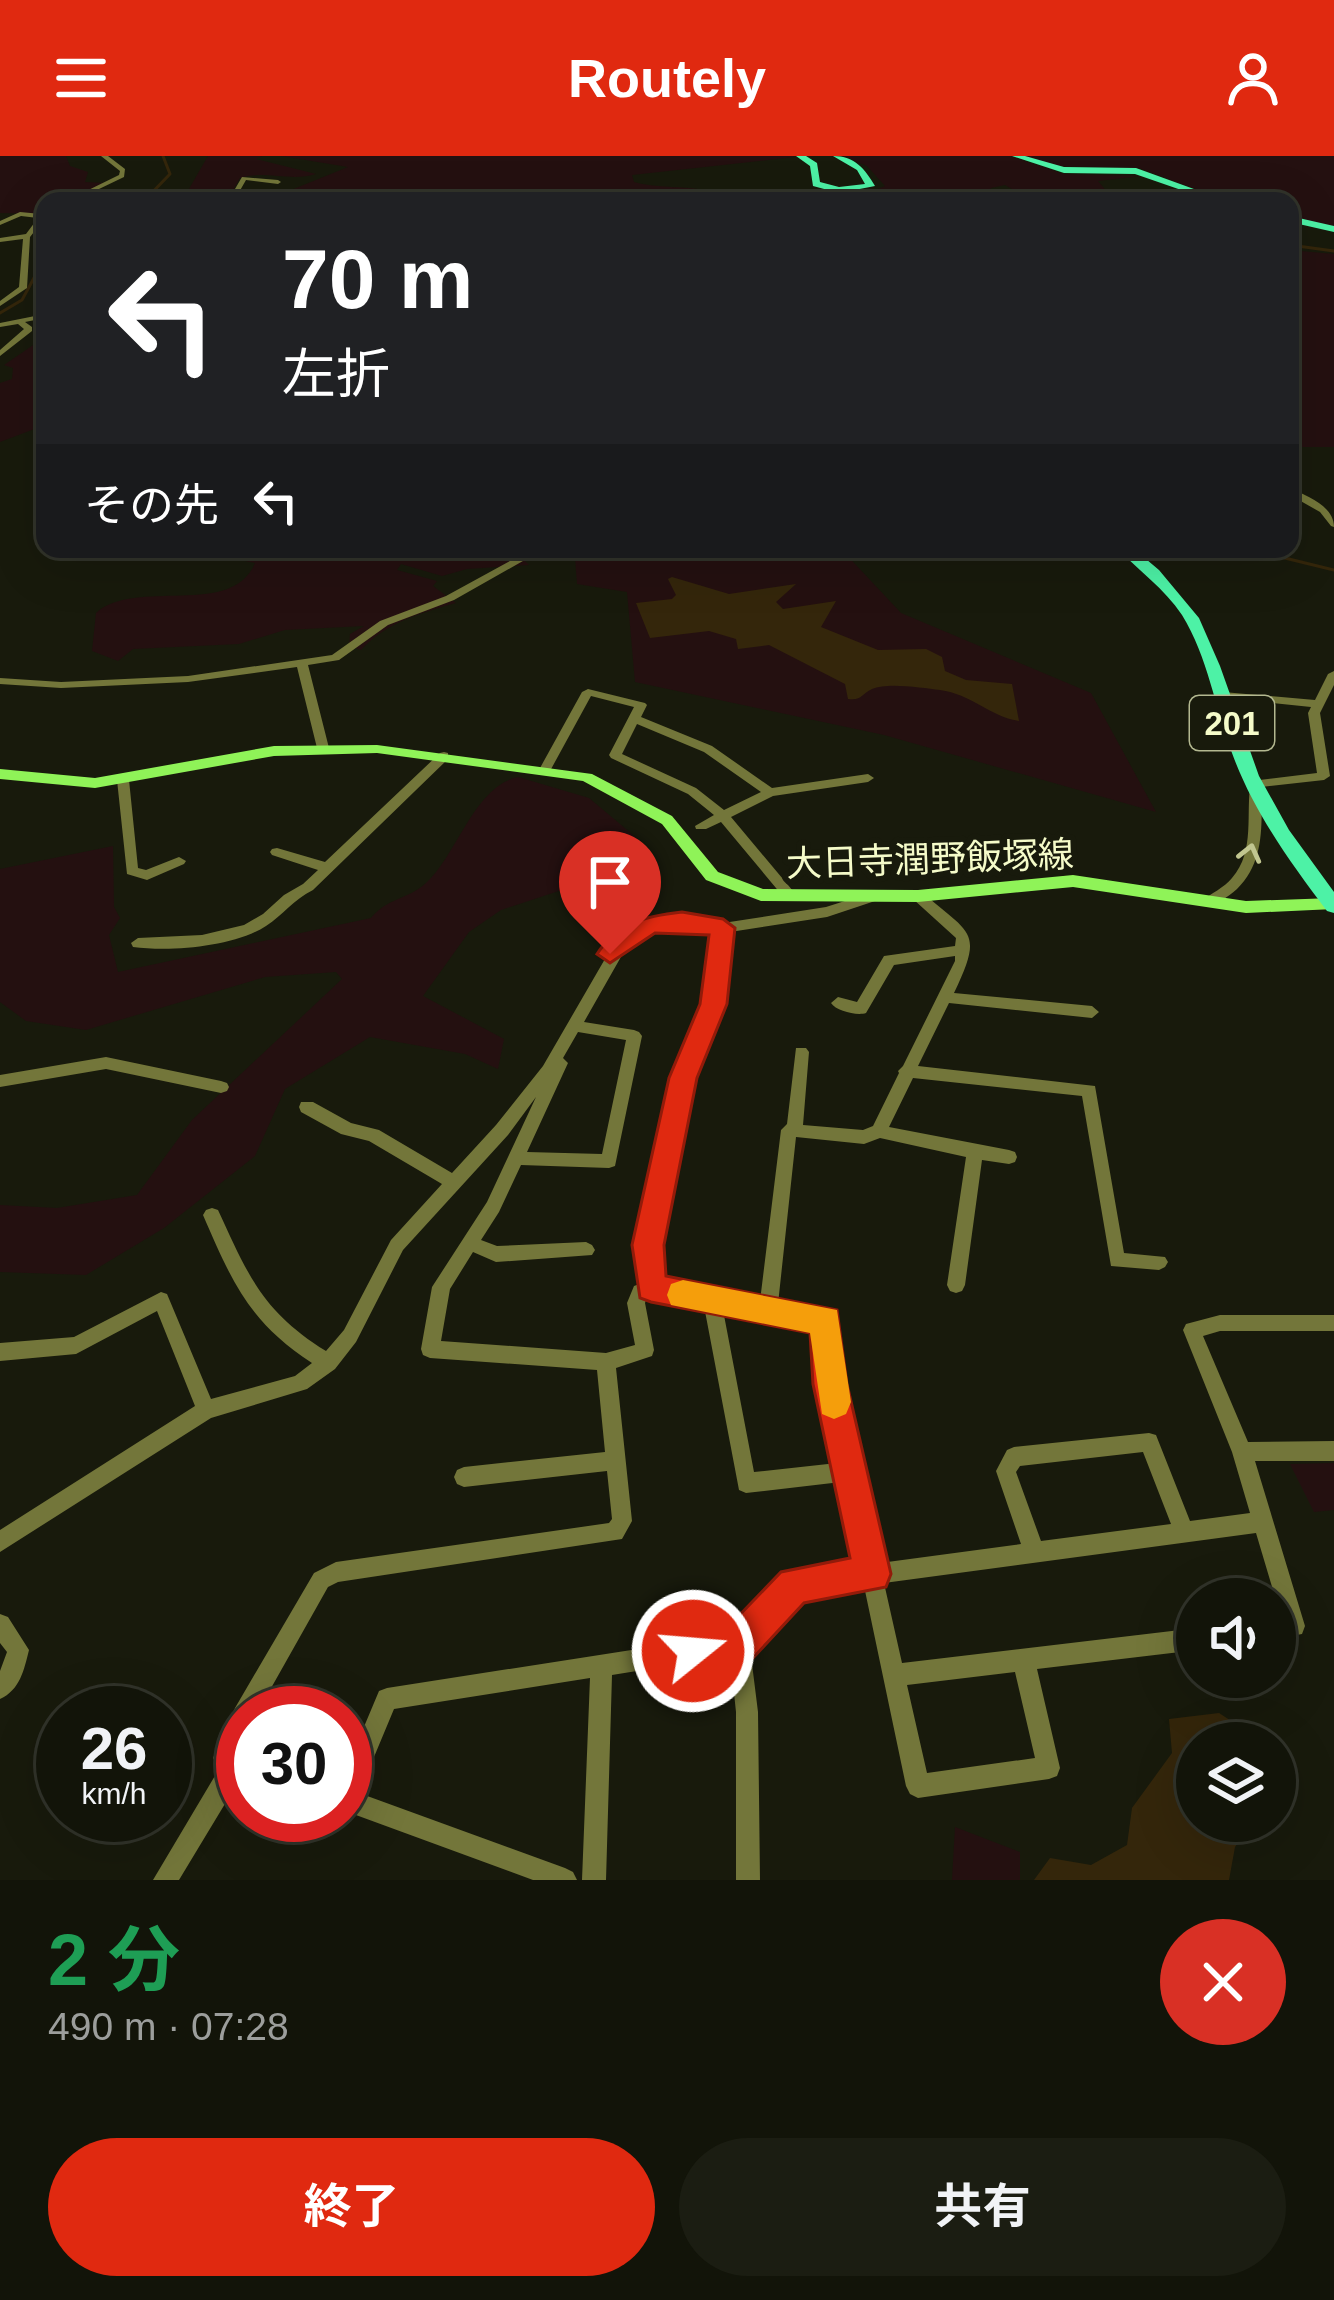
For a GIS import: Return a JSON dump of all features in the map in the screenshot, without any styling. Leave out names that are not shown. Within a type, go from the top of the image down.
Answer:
[{"type":"highway","points":[[800,156],[814,165],[816,184],[825,189],[871,186],[860,168],[837,156]]},
{"type":"highway","points":[[1016,156],[1064,170],[1136,171],[1196,192]]},
{"type":"highway","points":[[1299,222],[1334,232]]},
{"type":"highway","points":[[1299,230],[1334,232]]},
{"type":"highway","name":"201","points":[[1134,558],[1193,614],[1272,823],[1334,905]]},
{"type":"main road","name":"大日寺潤野飯塚線","points":[[0,774],[123,780],[254,754],[323,748],[444,756],[546,768],[586,777],[633,797],[667,820],[712,876],[736,889],[791,897],[870,898],[1073,881],[1283,909],[1334,905]]},
{"type":"street","points":[[87,192],[122,176],[123,170],[104,156]]},
{"type":"street","points":[[236,192],[244,178],[278,182]]},
{"type":"street","points":[[0,223],[13,216],[36,215]]},
{"type":"street","points":[[0,304],[23,288],[28,236],[36,225]]},
{"type":"street","points":[[0,240],[28,236]]},
{"type":"street","points":[[0,325],[36,316]]},
{"type":"street","points":[[0,354],[29,329],[19,321]]},
{"type":"street","points":[[1299,495],[1334,524]]},
{"type":"street","points":[[1310,502],[1334,499]]},
{"type":"street","points":[[0,681],[61,685],[188,679],[302,665],[346,654],[384,623],[450,598],[523,558]]},
{"type":"street","points":[[302,665],[323,748]]},
{"type":"street","points":[[1208,902],[1230,892],[1246,872],[1256,838],[1255,784],[1324,776],[1315,704],[1334,674]]},
{"type":"street","points":[[546,768],[588,692],[641,705],[615,755],[692,791],[723,816],[791,897]]},
{"type":"street","points":[[1223,695],[1315,704]]},
{"type":"street","points":[[634,719],[708,749],[770,792]]},
{"type":"street","points":[[138,943],[186,941],[261,923],[328,868],[444,756]]},
{"type":"street","points":[[701,826],[770,792],[868,778]]},
{"type":"street","points":[[123,780],[132,871],[147,875],[178,861]]},
{"type":"street","points":[[277,852],[328,868]]},
{"type":"street","points":[[879,1131],[964,950],[963,936],[918,896]]},
{"type":"street","points":[[870,898],[827,912],[723,928],[669,922],[625,937],[610,954],[570,1035],[516,1158],[441,1287],[430,1349],[606,1362],[645,1350],[636,1303],[640,1292],[651,1288],[825,1321],[830,1384],[919,1786],[1049,1768],[1024,1662]]},
{"type":"street","points":[[651,1288],[648,1245],[683,1078],[713,1004],[723,928]]},
{"type":"street","points":[[838,1003],[861,1009],[889,960],[964,950]]},
{"type":"street","points":[[944,997],[1092,1012]]},
{"type":"street","points":[[516,1158],[609,1161],[634,1036],[570,1035]]},
{"type":"street","points":[[0,1542],[206,1410],[300,1382],[328,1363],[350,1336],[397,1245],[502,1130],[570,1035]]},
{"type":"street","points":[[795,1130],[802,1052]]},
{"type":"street","points":[[0,1081],[106,1063],[221,1087]]},
{"type":"street","points":[[905,1071],[1089,1090],[1117,1262],[1159,1262]]},
{"type":"street","points":[[307,1107],[347,1129],[373,1135],[454,1183]]},
{"type":"street","points":[[768,1310],[788,1130],[863,1136],[879,1131],[1010,1157]]},
{"type":"street","points":[[956,1285],[975,1152]]},
{"type":"street","points":[[212,1214],[248,1295],[278,1332],[328,1363]]},
{"type":"street","points":[[470,1243],[496,1254],[586,1250]]},
{"type":"street","points":[[0,1352],[76,1345],[161,1300],[206,1410]]},
{"type":"street","points":[[712,1301],[746,1483],[850,1471]]},
{"type":"street","points":[[1279,1578],[1242,1453],[1192,1330],[1220,1323],[1334,1323]]},
{"type":"street","points":[[260,1686],[321,1580],[336,1572],[615,1532],[622,1521],[606,1362]]},
{"type":"street","points":[[1034,1552],[1006,1472],[1014,1457],[1149,1442],[1184,1532]]},
{"type":"street","points":[[1242,1453],[1334,1451]]},
{"type":"street","points":[[464,1477],[616,1460]]},
{"type":"street","points":[[566,1880],[345,1799],[388,1699],[739,1644],[794,1585],[1261,1522]]},
{"type":"street","points":[[0,1625],[18,1650],[13,1672],[0,1688]]},
{"type":"street","points":[[896,1675],[1176,1642]]},
{"type":"street","points":[[739,1644],[747,1712],[748,1880]]},
{"type":"street","points":[[594,1880],[601,1665]]},
{"type":"street","points":[[165,1880],[216,1800]]},
{"type":"shaded area","points":[[0,156],[66,156],[70,166],[88,172],[85,182],[107,183],[86,192],[36,192],[36,214],[0,213]]},
{"type":"shaded area","points":[[208,156],[262,156],[256,159],[316,174],[250,176],[240,178],[232,192],[187,192]]},
{"type":"shaded area","points":[[281,156],[795,157],[632,175],[634,182],[646,185],[713,192],[286,192],[348,167]]},
{"type":"shaded area","points":[[843,156],[1009,156],[1064,174],[1142,176],[1098,181],[1107,192],[1021,192],[1005,185],[990,192],[870,192],[885,186],[867,166]]},
{"type":"shaded area","points":[[1020,156],[1334,156],[1334,227],[1299,220],[1299,192],[1204,192],[1139,168],[1053,166]]},
{"type":"shaded area","points":[[1299,251],[1334,254],[1334,447],[1299,447]]},
{"type":"shaded area","points":[[36,343],[36,428],[0,442],[0,383],[12,379],[13,368],[4,365]]},
{"type":"shaded area","points":[[230,558],[522,558],[529,565],[467,569],[442,576],[401,564],[397,570],[437,581],[433,586],[456,603],[393,625],[361,650],[349,646],[350,634],[364,626],[285,630],[239,644],[133,649],[118,661],[92,651],[96,613],[113,603],[226,589],[243,580],[255,563]]},
{"type":"shaded area","points":[[575,558],[849,558],[901,613],[1091,693],[1156,812],[884,735],[635,682],[627,592],[577,584]]},
{"type":"shaded area","points":[[668,579],[729,594],[796,584],[776,602],[783,609],[836,601],[821,627],[878,650],[926,649],[942,657],[945,671],[966,680],[1012,684],[1019,721],[940,690],[887,686],[848,699],[845,684],[769,645],[738,649],[736,639],[709,631],[650,638],[636,603],[672,599],[676,595]]},
{"type":"shaded area","points":[[518,777],[589,798],[645,845],[577,885],[501,910],[469,932],[423,996],[504,1039],[498,1069],[465,1054],[370,1037],[285,1089],[255,1156],[164,1228],[86,1275],[0,1272],[0,1205],[57,1208],[137,1195],[192,1120],[342,979],[336,972],[265,977],[86,1030],[26,1021],[0,1002],[0,869],[113,846],[114,907],[120,918],[109,935],[118,972],[371,918],[426,883],[489,793]]},
{"type":"shaded area","points":[[1334,1463],[1334,1510],[1314,1512],[1290,1464]]},
{"type":"shaded area","points":[[1219,1713],[1233,1722],[1176,1722],[1176,1842],[1238,1842],[1229,1880],[1034,1880],[1050,1858],[1091,1865],[1127,1845],[1132,1808],[1172,1753],[1169,1719]]},
{"type":"shaded area","points":[[955,1827],[1020,1852],[1020,1880],[952,1880]]},
{"type":"waterway","points":[[153,192],[170,174],[163,156]]},
{"type":"waterway","points":[[1299,246],[1334,251]]},
{"type":"waterway","points":[[0,313],[22,300],[36,276]]},
{"type":"waterway","points":[[1285,558],[1334,570]]},
{"type":"slow traffic","points":[[683,1295],[825,1321],[834,1402]]},
{"type":"route","points":[[610,954],[625,937],[650,925],[682,921],[723,928],[713,1004],[683,1078],[648,1245],[651,1288],[825,1321],[830,1384],[872,1574],[794,1585],[739,1644],[693,1651]]}]
